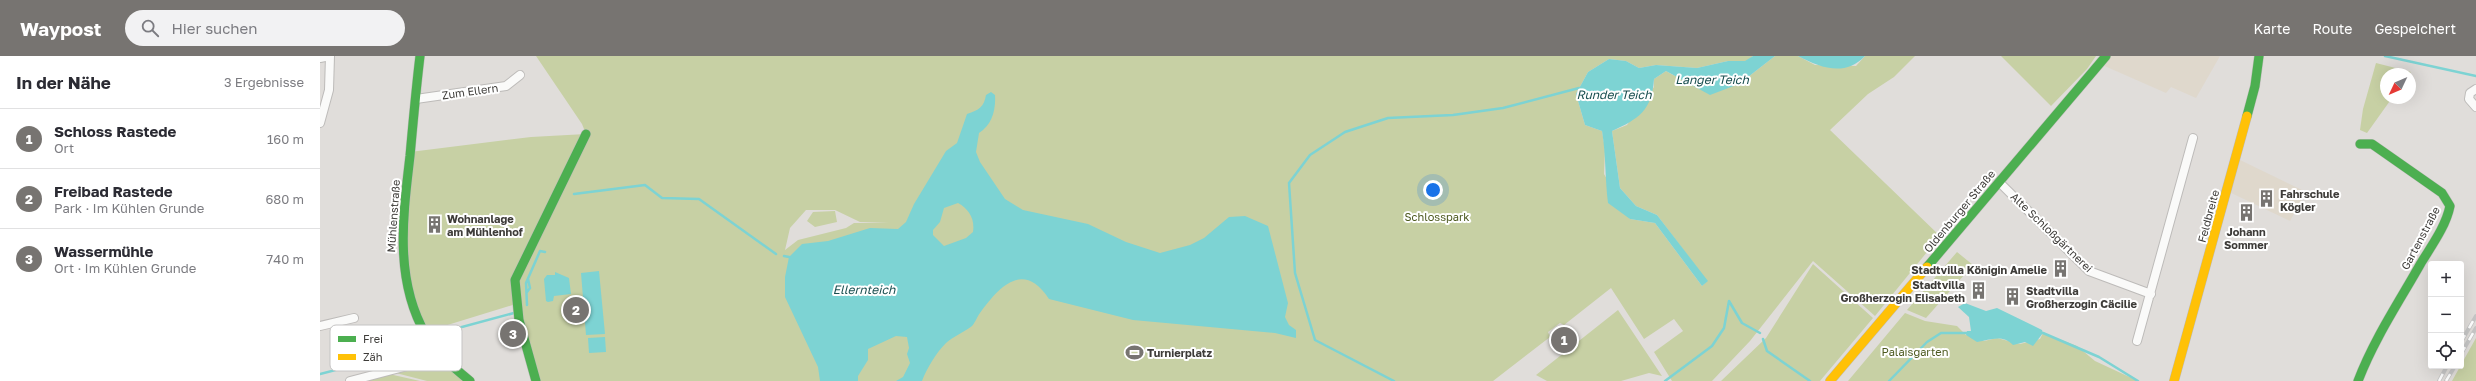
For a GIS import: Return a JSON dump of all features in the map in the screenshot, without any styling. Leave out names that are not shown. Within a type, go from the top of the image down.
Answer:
[{"type":"street","points":[[320,58],[330,56],[329,90],[320,123]]},
{"type":"street","name":"Mühlenstraße","points":[[420,56],[402,254],[405,279],[416,312],[424,325]]},
{"type":"street","name":"Oldenburger Straße","points":[[1830,381],[2106,56]]},
{"type":"street","name":"Feldbreite","points":[[2174,381],[2255,86],[2259,56]]},
{"type":"street","name":"Zum Ellern","points":[[416,99],[506,86],[520,75]]},
{"type":"street","points":[[2475,107],[2469,96],[2476,89]]},
{"type":"street","points":[[536,381],[519,320],[515,280],[586,134]]},
{"type":"street","points":[[2137,341],[2193,138]]},
{"type":"street","name":"Gartenstraße","points":[[2358,381],[2368,354],[2433,243],[2448,215],[2450,206],[2447,198],[2436,188],[2372,144],[2360,144]]},
{"type":"street","name":"Alte Schloßgärtnerei","points":[[2000,182],[2089,271],[2151,294]]},
{"type":"street","points":[[320,326],[354,318]]},
{"type":"street","points":[[350,381],[388,371]]},
{"type":"street","name":"Mühlenstraße","points":[[458,371],[470,381]]},
{"type":"shaded area","points":[[2106,56],[2220,56],[2196,98],[2171,87],[2166,93],[2100,64]]},
{"type":"shaded area","points":[[2236,158],[2306,192],[2290,221],[2227,191]]},
{"type":"green space","name":"Schlosspark","points":[[536,56],[1753,56],[1745,62],[1728,61],[1697,68],[1656,65],[1639,68],[1626,61],[1609,59],[1588,72],[1576,94],[1585,125],[1602,131],[1605,149],[1604,174],[1630,219],[1655,223],[1702,286],[1707,281],[1657,215],[1636,206],[1620,188],[1612,131],[1627,125],[1654,87],[1654,79],[1666,71],[1673,75],[1727,88],[1739,84],[1775,56],[1798,56],[1815,65],[1856,66],[1865,56],[1915,56],[1894,77],[1868,94],[1830,130],[1940,236],[1875,316],[1813,261],[1750,341],[1712,381],[1672,381],[1654,352],[1683,331],[1674,319],[1644,339],[1611,288],[1564,325],[1560,323],[1548,332],[1550,337],[1493,381],[537,381],[516,304],[448,325],[425,325],[405,279],[410,152],[531,137],[586,134],[582,124]],"holes":[[[806,210],[835,210],[860,222],[889,223],[854,223],[846,228],[798,240],[785,250],[790,228]]]},
{"type":"green space","points":[[2001,56],[2096,56],[2087,69],[2051,106]]},
{"type":"green space","points":[[2376,63],[2395,68],[2380,68],[2380,104],[2388,104],[2367,133],[2360,130],[2363,109]]},
{"type":"green space","points":[[835,211],[837,222],[815,227],[807,221],[813,212]]},
{"type":"green space","points":[[1957,252],[1973,265],[1926,318],[1907,310]]},
{"type":"green space","points":[[1813,264],[1873,318],[1820,381],[1721,381],[1766,338]]},
{"type":"green space","points":[[1618,310],[1662,376],[1649,373],[1621,381],[1547,381],[1536,375]]},
{"type":"green space","name":"Palaisgarten","points":[[1905,313],[1925,321],[1957,326],[1966,335],[1984,341],[1997,338],[2020,344],[2040,339],[2043,333],[2077,346],[2095,361],[2138,381],[1848,381]]},
{"type":"green space","points":[[2476,338],[2476,381],[2452,381],[2459,369],[2464,369],[2464,360]]},
{"type":"green space","points":[[455,371],[467,381],[427,381],[392,372]]},
{"type":"green space","points":[[389,374],[420,381],[360,381]]},
{"type":"water","name":"Runder Teich","points":[[1753,56],[1775,56],[1739,84],[1710,95],[1666,71],[1654,79],[1650,99],[1642,112],[1630,122],[1612,131],[1620,188],[1636,206],[1657,215],[1708,281],[1702,286],[1655,223],[1630,219],[1608,203],[1602,131],[1585,125],[1576,94],[1588,72],[1609,59],[1626,61],[1639,68],[1656,65],[1697,68],[1728,61],[1745,61]]},
{"type":"water","points":[[1798,56],[1865,56],[1857,63],[1849,67],[1833,68],[1815,64]]},
{"type":"water","name":"Ellernteich","points":[[991,92],[995,95],[994,112],[987,126],[979,133],[976,152],[980,162],[1005,199],[1023,210],[1088,224],[1126,242],[1160,253],[1190,245],[1204,238],[1229,217],[1245,216],[1268,226],[1288,303],[1285,317],[1289,325],[1296,330],[1296,338],[1275,333],[1133,320],[1049,299],[1040,288],[1030,281],[1021,279],[1004,286],[988,303],[972,326],[946,343],[932,361],[922,381],[896,381],[903,377],[910,363],[907,354],[909,348],[907,337],[896,336],[868,349],[868,360],[858,376],[858,381],[820,381],[818,367],[785,297],[785,277],[789,257],[802,244],[828,241],[870,228],[898,229],[906,222],[914,204],[946,151],[957,143],[967,114],[980,108],[986,95]],"holes":[[[958,203],[968,211],[973,223],[973,232],[966,238],[944,246],[933,235],[933,230],[940,222],[944,208]]]},
{"type":"water","points":[[599,271],[605,334],[586,335],[581,273]]},
{"type":"water","points":[[555,272],[569,278],[571,294],[554,296],[553,301],[548,302],[546,301],[544,279],[547,275],[555,275]]},
{"type":"water","points":[[1965,303],[1986,311],[1997,308],[2042,330],[2043,333],[2033,346],[2025,342],[2013,345],[2000,339],[1977,342],[1966,335],[1967,331],[1971,331],[1969,317],[1958,307]]},
{"type":"water","points":[[605,337],[606,352],[589,353],[588,338]]},
{"type":"waterway","points":[[2385,56],[2476,76]]},
{"type":"waterway","points":[[1394,381],[1315,340],[1295,273],[1289,183],[1310,155],[1345,132],[1388,118],[1453,115],[1503,108],[1579,88]]},
{"type":"waterway","points":[[574,194],[645,185],[662,198],[699,199],[776,254]]},
{"type":"waterway","points":[[527,305],[526,283],[540,251],[545,252]]},
{"type":"waterway","points":[[784,256],[789,257]]},
{"type":"waterway","points":[[527,292],[530,288],[528,279]]},
{"type":"waterway","points":[[1665,381],[1712,346],[1724,328],[1729,301],[1742,323],[1760,333]]},
{"type":"waterway","points":[[462,327],[514,313]]},
{"type":"waterway","points":[[1889,381],[1927,342],[1941,333],[1967,333]]},
{"type":"waterway","points":[[2043,333],[2099,357],[2138,381]]},
{"type":"waterway","points":[[1763,339],[1767,351],[1810,381]]},
{"type":"waterway","points":[[320,374],[332,371]]},
{"type":"railway","points":[[2464,337],[2476,316]]},
{"type":"railway","points":[[2464,349],[2476,328]]},
{"type":"railway","points":[[2439,381],[2445,369]]},
{"type":"railway","points":[[2446,381],[2453,369]]},
{"type":"traffic: fast","points":[[420,56],[405,202],[403,247],[409,292],[421,325]]},
{"type":"traffic: fast","points":[[1927,267],[2106,56]]},
{"type":"traffic: fast","points":[[2247,116],[2255,86],[2259,56]]},
{"type":"traffic: fast","points":[[536,381],[519,320],[515,280],[586,134]]},
{"type":"traffic: fast","points":[[2358,381],[2379,335],[2442,228],[2450,206],[2442,193],[2372,144],[2360,144]]},
{"type":"traffic: fast","points":[[459,371],[470,381]]},
{"type":"traffic: slow","points":[[2174,381],[2247,116]]},
{"type":"traffic: slow","points":[[1830,381],[1927,267]]},
{"type":"place","name":"Fahrschule Kögler","points":[[2267,199]]},
{"type":"place","name":"Johann Sommer","points":[[2246,213]]},
{"type":"place","name":"Wohnanlage am Mühlenhof","points":[[434,224]]},
{"type":"place","name":"Stadtvilla Königin Amelie","points":[[2060,269]]},
{"type":"place","name":"Stadtvilla Großherzogin Elisabeth","points":[[1978,290]]},
{"type":"place","name":"Stadtvilla Großherzogin Cäcilie","points":[[2013,296]]},
{"type":"place","name":"Freibad Rastede","points":[[576,310]]},
{"type":"place","name":"Wassermühle","points":[[513,334]]},
{"type":"place","name":"Schloss Rastede","points":[[1564,340]]},
{"type":"place","name":"Turnierplatz","points":[[1134,352]]},
{"type":"water label","name":"Langer Teich","points":[[1712,79]]}]
